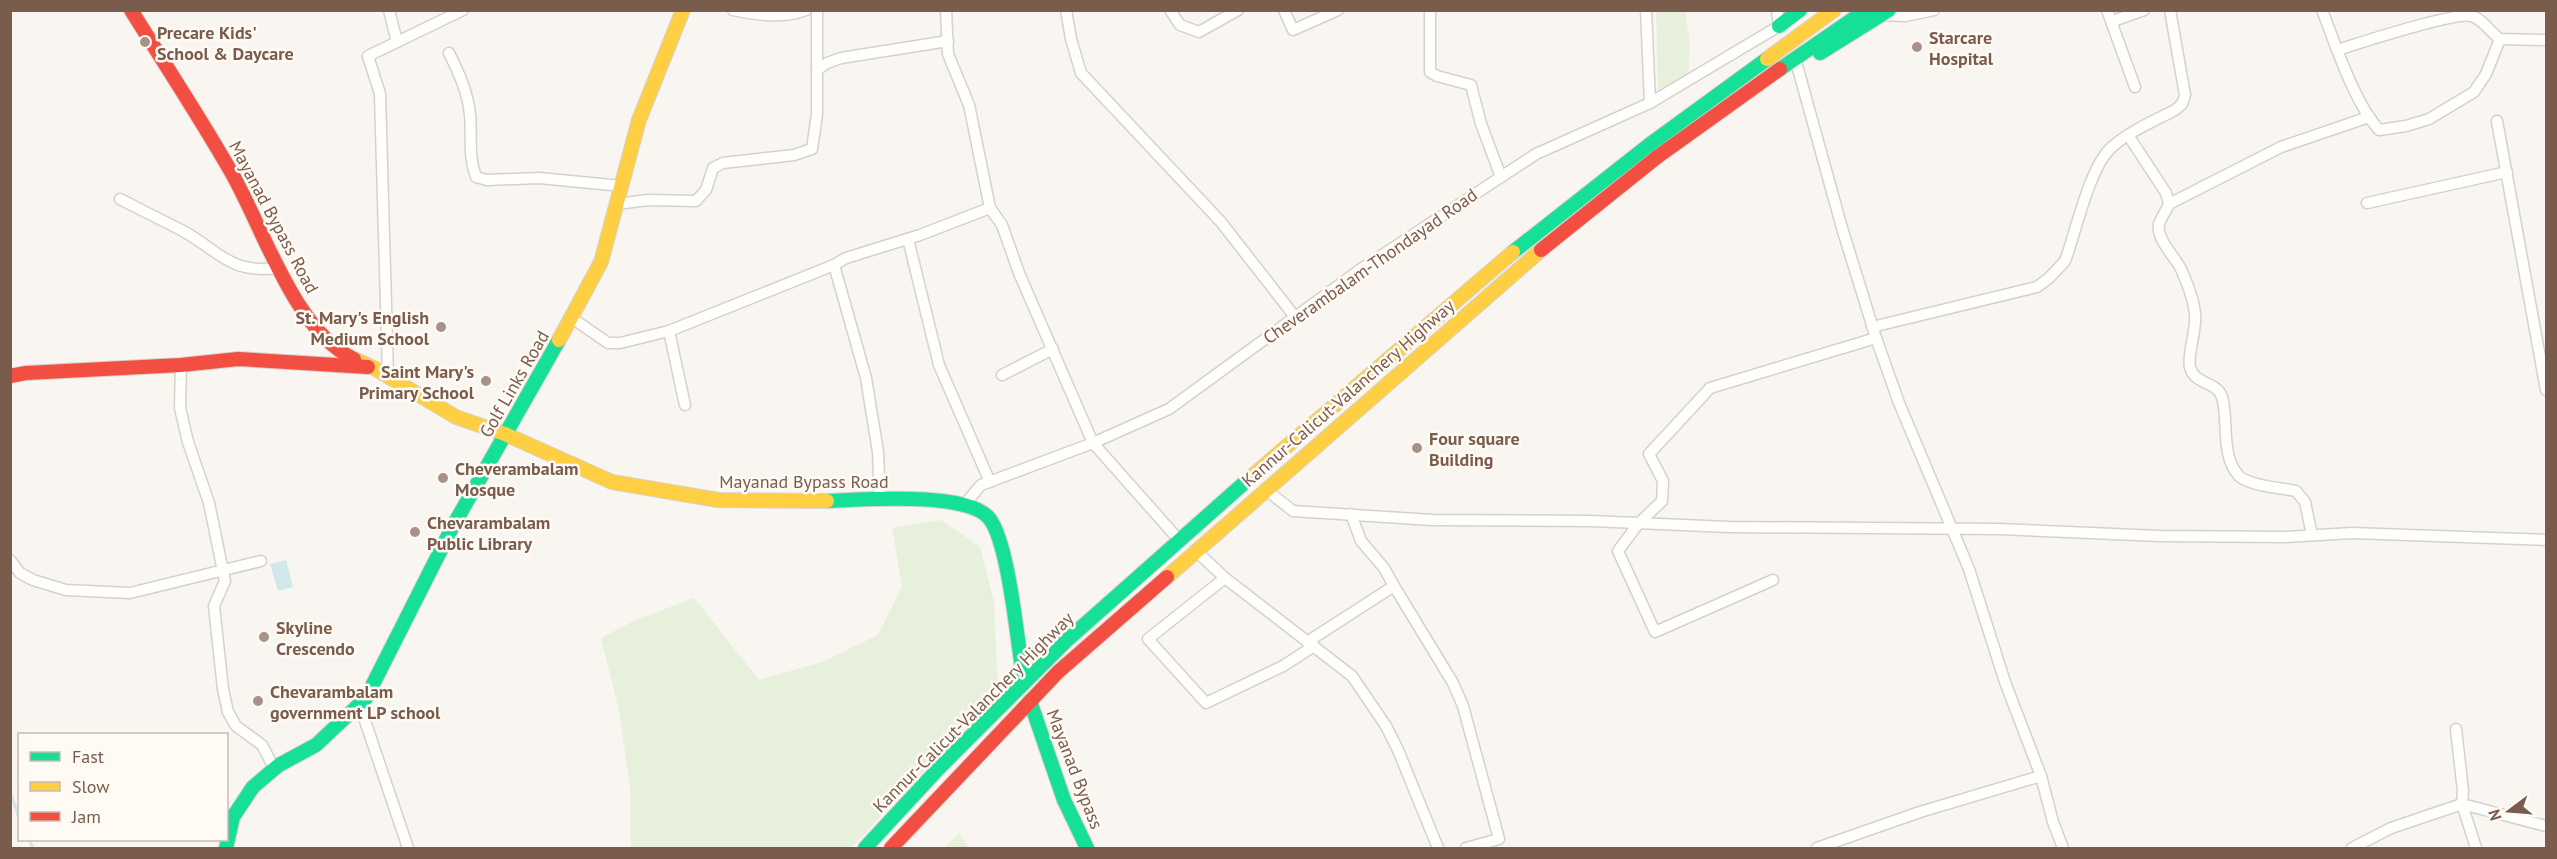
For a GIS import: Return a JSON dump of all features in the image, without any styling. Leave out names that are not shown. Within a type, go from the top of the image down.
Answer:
[{"type":"main road","name":"Mayanad Bypass Road","points":[[132,10],[231,171],[296,301],[323,336],[344,354],[374,368],[456,417],[506,434],[612,482],[718,500],[945,501],[964,505],[987,517],[1002,546],[1024,682]]},
{"type":"main road","name":"Golf Links Road","points":[[228,840],[233,817],[253,787],[274,768],[316,745],[360,705],[400,634],[453,526],[573,318],[601,261],[639,120],[683,10]]},
{"type":"main road","points":[[1779,26],[1800,10]]},
{"type":"main road","name":"Kannur-Calicut-Valanchery Highway","points":[[865,849],[939,768],[1024,682],[1066,641],[1179,540],[1518,247],[1659,138],[1834,10]]},
{"type":"main road","name":"Kannur-Calicut-Valanchery Highway","points":[[891,849],[1058,672],[1527,261],[1657,157],[1866,10]]},
{"type":"main road","points":[[1795,58],[1818,54],[1885,13]]},
{"type":"main road","points":[[10,376],[26,373],[181,365],[238,359],[374,368]]},
{"type":"main road","points":[[342,366],[356,359]]},
{"type":"main road","name":"Mayanad Bypass","points":[[1030,701],[1064,800],[1087,849]]},
{"type":"street","points":[[389,10],[397,42]]},
{"type":"street","points":[[388,376],[380,94],[368,56],[463,10]]},
{"type":"street","points":[[733,10],[762,16],[797,14],[806,10]]},
{"type":"street","points":[[617,204],[648,200],[696,201],[706,190],[712,168],[723,164],[794,155],[812,149],[817,114],[817,10]]},
{"type":"street","points":[[946,10],[948,54],[969,105],[990,208],[1002,225],[1020,273],[1094,443],[1179,540]]},
{"type":"street","points":[[1066,10],[1071,39],[1081,73],[1221,222],[1295,317]]},
{"type":"street","points":[[1170,10],[1180,25],[1199,32],[1238,10]]},
{"type":"street","points":[[1284,10],[1293,30],[1332,12]]},
{"type":"street","points":[[1430,10],[1430,72],[1471,85],[1481,124],[1501,177]]},
{"type":"street","points":[[1646,10],[1650,103]]},
{"type":"street","points":[[1777,10],[1779,26]]},
{"type":"street","points":[[1885,13],[1905,16],[1934,10]]},
{"type":"street","points":[[2135,87],[2110,16],[2144,10]]},
{"type":"street","points":[[1773,580],[1655,632],[1618,551],[1638,524],[1662,501],[1663,481],[1649,454],[1710,388],[1874,332],[2019,292],[2037,286],[2049,278],[2065,261],[2094,174],[2102,159],[2110,149],[2128,135],[2182,104],[2185,95],[2170,10]]},
{"type":"street","points":[[2322,10],[2337,50],[2369,117],[2379,130],[2406,126],[2429,119],[2474,92],[2486,74],[2500,39]]},
{"type":"street","points":[[2337,50],[2469,15],[2477,18],[2500,39],[2547,40]]},
{"type":"street","name":"Cheverambalam-Thondayad Road","points":[[964,505],[981,485],[1094,443],[1169,409],[1361,269],[1536,154],[1650,103],[1779,26]]},
{"type":"street","points":[[817,70],[841,58],[948,41]]},
{"type":"street","points":[[449,52],[466,94],[470,117],[469,143],[476,177],[487,180],[539,178],[622,186]]},
{"type":"street","points":[[1795,58],[1842,228],[1874,332],[1899,404],[1954,529],[1969,569],[2005,682],[2041,776],[2063,849]]},
{"type":"street","points":[[2312,536],[2305,502],[2296,491],[2247,482],[2234,470],[2227,449],[2222,396],[2215,388],[2203,383],[2193,375],[2189,365],[2195,336],[2195,315],[2190,292],[2180,268],[2160,235],[2159,224],[2169,204],[2281,147],[2369,117]]},
{"type":"street","points":[[2497,121],[2547,390]]},
{"type":"street","points":[[2128,135],[2159,182],[2169,204]]},
{"type":"street","points":[[2367,203],[2507,172]]},
{"type":"street","points":[[120,199],[185,232],[213,253],[240,267],[264,270],[279,268]]},
{"type":"street","points":[[573,318],[608,343],[620,343],[669,331],[834,265],[846,258],[908,239],[990,208]]},
{"type":"street","points":[[908,239],[939,365],[990,482]]},
{"type":"street","points":[[834,265],[866,378],[878,452],[880,500]]},
{"type":"street","points":[[669,331],[685,405]]},
{"type":"street","points":[[1002,375],[1053,349]]},
{"type":"street","points":[[181,365],[180,408],[188,442],[209,502],[225,581],[214,606],[223,689],[228,712],[236,726],[262,745],[274,768]]},
{"type":"street","points":[[1265,489],[1293,512],[1432,520],[1590,521],[1729,527],[1954,529],[2160,536],[2312,536],[2352,533],[2547,540]]},
{"type":"street","points":[[1352,514],[1361,541],[1384,568],[1453,683],[1469,723],[1499,838],[1466,849]]},
{"type":"street","points":[[1195,550],[1225,578],[1352,676],[1386,726],[1404,761],[1438,849]]},
{"type":"street","points":[[10,560],[20,573],[33,580],[66,590],[130,593],[261,561]]},
{"type":"street","points":[[1225,578],[1148,639],[1206,703],[1283,666],[1310,644],[1394,586]]},
{"type":"street","points":[[360,705],[408,849]]},
{"type":"street","points":[[2456,729],[2463,791],[2462,804],[2476,849]]},
{"type":"street","points":[[1817,849],[1899,819],[2041,776]]},
{"type":"street","points":[[2352,849],[2391,828],[2462,804],[2547,826]]},
{"type":"green space","points":[[1656,11],[1685,11],[1690,44],[1688,76],[1658,90]]},
{"type":"green space","points":[[941,520],[980,547],[994,602],[998,691],[851,848],[631,848],[630,787],[619,711],[601,638],[634,621],[694,598],[759,680],[822,662],[878,635],[902,587],[892,528]]},
{"type":"green space","points":[[959,833],[969,848],[945,848]]},
{"type":"water","points":[[286,560],[293,587],[278,591],[270,564]]},
{"type":"waterway","points":[[10,792],[18,814]]},
{"type":"waterway","points":[[30,841],[33,848]]},
{"type":"traffic: fast","points":[[1779,26],[1800,10]]},
{"type":"traffic: fast","points":[[1780,69],[1866,10]]},
{"type":"traffic: fast","points":[[1820,53],[1889,10]]},
{"type":"traffic: fast","points":[[1513,252],[1649,145],[1767,59]]},
{"type":"traffic: fast","points":[[228,839],[233,817],[253,787],[279,765],[316,745],[366,698],[453,526],[559,340]]},
{"type":"traffic: fast","points":[[865,848],[939,768],[1066,641],[1251,477]]},
{"type":"traffic: fast","points":[[827,501],[937,500],[977,509],[989,518],[996,531],[1007,571],[1024,683]]},
{"type":"traffic: fast","points":[[1030,701],[1064,800],[1087,848]]},
{"type":"traffic: fast","points":[[226,848],[228,841]]},
{"type":"traffic: slow","points":[[559,340],[601,262],[639,120],[683,10]]},
{"type":"traffic: slow","points":[[1767,59],[1834,10]]},
{"type":"traffic: slow","points":[[1167,577],[1541,250]]},
{"type":"traffic: slow","points":[[1251,477],[1513,252]]},
{"type":"traffic: slow","points":[[354,359],[374,368],[456,417],[505,434],[612,482],[718,500],[827,501]]},
{"type":"traffic: jam","points":[[131,10],[230,170],[297,301],[314,325],[333,345],[354,359]]},
{"type":"traffic: jam","points":[[1541,250],[1657,157],[1780,69]]},
{"type":"traffic: jam","points":[[10,376],[26,373],[181,365],[238,359],[368,367]]},
{"type":"traffic: jam","points":[[891,848],[1058,672],[1167,577]]},
{"type":"place","name":"Precare Kids' School & Daycare","points":[[145,42]]},
{"type":"place","name":"Starcare Hospital","points":[[1917,47]]},
{"type":"place","name":"St. Mary's English Medium School","points":[[441,327]]},
{"type":"place","name":"Saint Mary's Primary School","points":[[486,381]]},
{"type":"place","name":"Four square Building","points":[[1417,448]]},
{"type":"place","name":"Cheverambalam Mosque","points":[[443,478]]},
{"type":"place","name":"Chevarambalam Public Library","points":[[415,532]]},
{"type":"place","name":"Skyline Crescendo","points":[[264,637]]},
{"type":"place","name":"Chevarambalam government LP school","points":[[258,701]]}]
